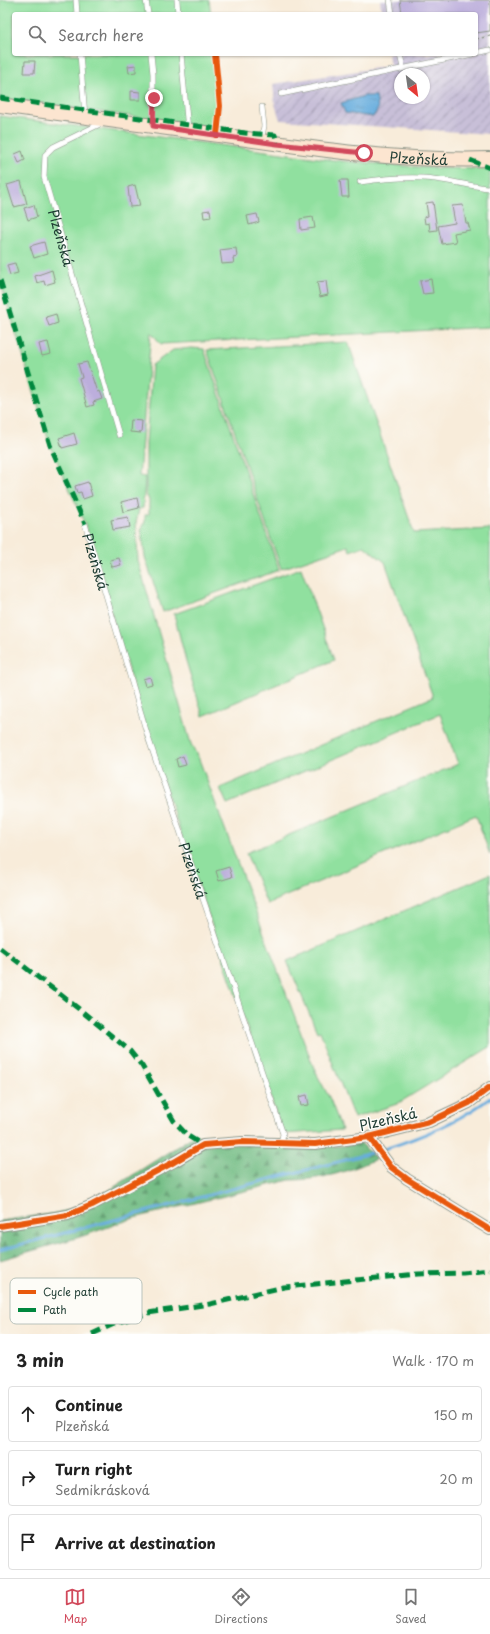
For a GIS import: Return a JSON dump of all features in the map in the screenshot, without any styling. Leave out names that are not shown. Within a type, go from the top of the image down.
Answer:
[{"type":"main road","name":"Plzeňská","points":[[0,105],[261,142],[428,158],[490,159]]},
{"type":"street","name":"Plzeňská","points":[[281,1142],[315,1144],[372,1141],[429,1122],[469,1103],[490,1087]]},
{"type":"street","points":[[372,1141],[391,1167],[407,1179],[490,1230]]},
{"type":"street","points":[[0,1226],[68,1215],[86,1208],[174,1162],[203,1145],[242,1142],[281,1142]]},
{"type":"lane","points":[[76,0],[77,12]]},
{"type":"lane","points":[[146,0],[148,12]]},
{"type":"lane","points":[[177,0],[178,12]]},
{"type":"lane","points":[[390,0],[392,12]]},
{"type":"lane","points":[[478,53],[490,50]]},
{"type":"lane","points":[[80,56],[85,117]]},
{"type":"lane","points":[[151,56],[153,126]]},
{"type":"lane","points":[[181,56],[188,131]]},
{"type":"lane","points":[[400,56],[403,68],[462,56]]},
{"type":"lane","points":[[281,94],[394,70]]},
{"type":"lane","points":[[261,142],[264,126],[262,107]]},
{"type":"lane","name":"Plzeňská","points":[[109,120],[83,131],[53,148],[45,155],[44,177],[119,436]]},
{"type":"lane","name":"Plzeňská","points":[[360,182],[400,177],[424,178],[468,186],[488,188],[490,186]]},
{"type":"lane","name":"Plzeňská","points":[[85,524],[148,737],[283,1134],[281,1142]]},
{"type":"path","points":[[478,39],[490,36]]},
{"type":"shaded area","points":[[380,0],[490,0],[490,134],[280,120],[275,104],[273,84],[390,66],[388,56],[478,56],[478,12],[382,12]]},
{"type":"green space","points":[[0,0],[209,0],[211,12],[12,12],[12,56],[215,56],[220,106],[217,128],[0,98]]},
{"type":"green space","points":[[0,116],[342,161],[431,168],[490,169],[490,327],[161,344],[151,332],[139,476],[145,477],[143,508],[139,509],[136,523],[138,561],[191,744],[199,759],[315,1071],[330,1099],[342,1130],[283,1134],[148,737],[85,524],[50,445],[0,280]]},
{"type":"green space","points":[[348,342],[414,533],[490,529],[490,855],[476,815],[267,904],[246,853],[458,764],[440,714],[227,804],[220,788],[433,697],[385,562],[364,546],[350,551],[348,546],[281,569],[207,350]]},
{"type":"green space","points":[[191,348],[204,349],[279,570],[163,612],[145,557],[141,529],[145,522],[145,515],[149,514],[149,500],[146,494],[146,443],[152,365],[173,350]]},
{"type":"green space","points":[[301,568],[334,660],[203,716],[186,661],[174,614]]},
{"type":"green space","points":[[490,874],[490,1047],[397,1104],[354,1118],[320,1031],[317,1032],[287,961]]},
{"type":"green space","points":[[195,1135],[206,1138],[257,1137],[288,1147],[342,1146],[361,1143],[376,1159],[355,1168],[324,1177],[290,1180],[134,1218],[80,1237],[0,1260],[0,1221],[56,1213],[80,1207],[108,1191]]},
{"type":"water","points":[[364,96],[376,96],[378,109],[373,117],[345,113],[341,103]]},
{"type":"building","points":[[400,0],[490,0],[490,31],[478,33],[478,12],[402,12]]},
{"type":"building","points":[[25,61],[35,61],[34,73],[24,73]]},
{"type":"building","points":[[136,65],[136,72],[129,73],[128,66]]},
{"type":"building","points":[[131,91],[140,92],[140,100],[131,100]]},
{"type":"building","points":[[22,151],[25,160],[19,163],[15,154]]},
{"type":"building","points":[[340,180],[348,180],[349,197],[342,197]]},
{"type":"building","points":[[21,181],[27,204],[14,207],[7,185]]},
{"type":"building","points":[[135,185],[140,206],[130,207],[128,187]]},
{"type":"building","points":[[433,202],[437,230],[430,231],[429,223],[425,224],[424,217],[428,216],[426,203]]},
{"type":"building","points":[[34,205],[37,217],[28,220],[24,208]]},
{"type":"building","points":[[463,205],[466,223],[468,223],[470,230],[454,233],[456,242],[442,244],[438,226],[455,223],[452,206]]},
{"type":"building","points":[[210,210],[211,217],[204,218],[203,211]]},
{"type":"building","points":[[257,214],[259,222],[249,225],[247,216]]},
{"type":"building","points":[[313,217],[315,228],[301,230],[300,219]]},
{"type":"building","points":[[44,242],[47,254],[34,258],[30,246]]},
{"type":"building","points":[[236,248],[237,257],[233,258],[234,263],[222,264],[220,250]]},
{"type":"building","points":[[15,263],[18,273],[10,275],[7,265]]},
{"type":"building","points":[[52,270],[55,282],[45,285],[44,281],[37,283],[35,276]]},
{"type":"building","points":[[431,279],[433,293],[423,294],[420,281]]},
{"type":"building","points":[[326,281],[328,295],[320,297],[317,282]]},
{"type":"building","points":[[56,314],[58,323],[49,326],[46,317]]},
{"type":"building","points":[[48,342],[51,354],[42,356],[39,344]]},
{"type":"building","points":[[87,362],[97,392],[99,391],[102,399],[93,402],[94,405],[87,407],[79,378],[82,377],[78,364]]},
{"type":"building","points":[[131,420],[142,421],[141,433],[130,432]]},
{"type":"building","points":[[74,433],[77,444],[62,448],[59,438]]},
{"type":"building","points":[[88,482],[92,496],[83,499],[81,492],[77,493],[75,486]]},
{"type":"building","points":[[137,498],[139,508],[123,512],[121,502]]},
{"type":"building","points":[[128,517],[130,527],[113,530],[111,520]]},
{"type":"building","points":[[119,558],[121,565],[112,567],[110,560]]},
{"type":"building","points":[[150,677],[152,684],[145,686],[143,679]]},
{"type":"building","points":[[183,756],[186,765],[178,767],[176,759]]},
{"type":"building","points":[[229,867],[232,877],[219,881],[216,871]]},
{"type":"building","points":[[307,1095],[309,1105],[301,1106],[299,1097]]},
{"type":"waterway","points":[[0,1250],[384,1149],[440,1128],[466,1114],[490,1098]]},
{"type":"marked path","points":[[0,98],[245,133],[275,135],[277,144]]},
{"type":"marked path","points":[[470,160],[490,168]]},
{"type":"marked path","points":[[0,280],[50,445],[85,524]]},
{"type":"marked path","points":[[0,948],[79,1009],[130,1051],[142,1066],[174,1121],[188,1136],[203,1145]]},
{"type":"marked path","points":[[142,1315],[210,1304],[284,1287],[418,1274],[463,1273],[490,1270]]},
{"type":"marked path","points":[[92,1334],[114,1324]]},
{"type":"cycle path","points":[[215,56],[220,106],[217,135]]},
{"type":"cycle path","points":[[0,1226],[68,1215],[92,1205],[203,1145],[242,1142],[315,1144],[369,1137],[429,1122],[469,1103],[490,1087]]},
{"type":"cycle path","points":[[369,1137],[391,1167],[407,1179],[490,1230]]},
{"type":"route","points":[[154,98],[152,119],[153,126],[277,144],[364,153]]}]
